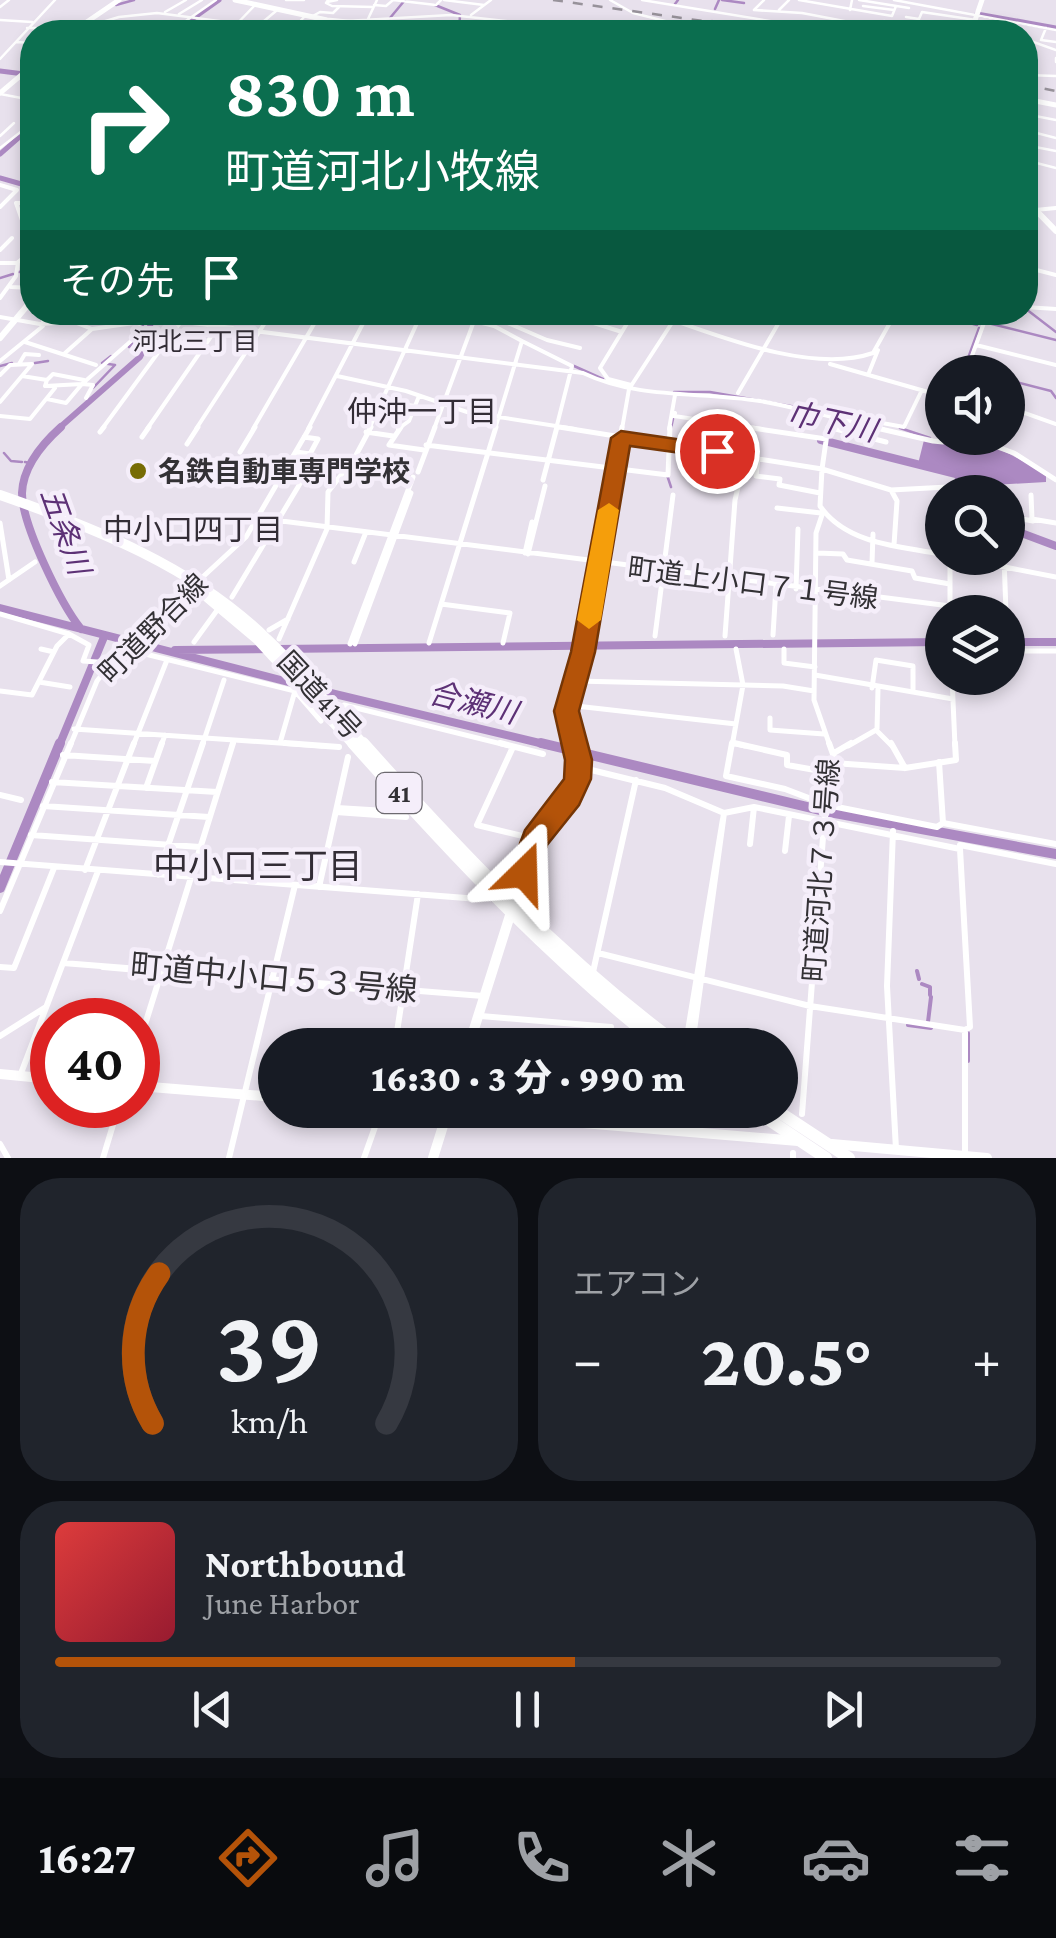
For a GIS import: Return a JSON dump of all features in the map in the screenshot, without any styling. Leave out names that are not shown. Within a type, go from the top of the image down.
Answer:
[{"type":"highway","name":"国道41号","points":[[0,497],[128,550],[195,584],[305,678],[316,696],[488,892],[584,972],[663,1028]]},
{"type":"highway","name":"国道41号","points":[[195,584],[273,647],[292,675],[316,696],[578,981],[638,1028]]},
{"type":"highway","points":[[772,1128],[796,1151],[826,1150]]},
{"type":"highway","points":[[798,1128],[826,1150],[849,1158]]},
{"type":"main road","points":[[89,20],[115,0]]},
{"type":"main road","points":[[235,0],[326,20]]},
{"type":"main road","points":[[977,19],[982,0]]},
{"type":"main road","points":[[0,94],[20,77]]},
{"type":"main road","points":[[1038,213],[1056,231]]},
{"type":"main road","points":[[0,338],[20,314]]},
{"type":"main road","points":[[474,1028],[512,910]]},
{"type":"main road","points":[[0,1074],[30,1077]]},
{"type":"main road","points":[[160,1088],[258,1095]]},
{"type":"main road","points":[[433,1158],[443,1128]]},
{"type":"main road","points":[[596,1128],[796,1151]]},
{"type":"main road","points":[[826,1150],[896,1149],[988,1158]]},
{"type":"street","points":[[0,7],[10,0]]},
{"type":"street","points":[[34,20],[55,0]]},
{"type":"street","points":[[162,14],[186,0]]},
{"type":"street","points":[[177,16],[202,0]]},
{"type":"street","points":[[188,20],[216,0]]},
{"type":"street","points":[[267,8],[285,0],[294,2]]},
{"type":"street","points":[[267,20],[294,2],[304,0]]},
{"type":"street","points":[[327,1],[338,0]]},
{"type":"street","points":[[327,1],[339,6],[403,0],[435,5],[443,0],[484,5]]},
{"type":"street","points":[[389,17],[403,0]]},
{"type":"street","points":[[468,16],[492,0]]},
{"type":"street","points":[[610,0],[661,20]]},
{"type":"street","points":[[642,0],[770,20]]},
{"type":"street","points":[[748,16],[764,0]]},
{"type":"street","points":[[779,10],[789,0]]},
{"type":"street","points":[[798,0],[862,12],[894,11],[909,3]]},
{"type":"street","points":[[823,0],[836,8]]},
{"type":"street","points":[[754,10],[779,10],[834,20],[841,0]]},
{"type":"street","points":[[850,10],[852,0]]},
{"type":"street","points":[[894,0],[977,19]]},
{"type":"street","points":[[903,0],[909,3]]},
{"type":"street","points":[[802,13],[812,1]]},
{"type":"street","points":[[862,2],[862,12]]},
{"type":"street","points":[[862,2],[894,11]]},
{"type":"street","points":[[862,2],[884,2],[909,20]]},
{"type":"street","points":[[905,19],[909,3]]},
{"type":"street","points":[[241,20],[256,4]]},
{"type":"street","points":[[368,18],[375,4]]},
{"type":"street","points":[[305,20],[320,12],[333,13],[339,6]]},
{"type":"street","points":[[884,20],[919,19],[922,12],[985,20]]},
{"type":"street","points":[[668,20],[669,13]]},
{"type":"street","points":[[111,20],[162,14],[218,20]]},
{"type":"street","points":[[355,20],[460,16],[507,20]]},
{"type":"street","points":[[1038,27],[1056,30]]},
{"type":"street","points":[[1046,28],[1041,40],[1056,42]]},
{"type":"street","points":[[0,60],[20,37]]},
{"type":"street","points":[[0,136],[14,124]]},
{"type":"street","points":[[0,148],[20,133]]},
{"type":"street","points":[[0,136],[12,138]]},
{"type":"street","points":[[0,185],[17,190],[1,206]]},
{"type":"street","points":[[0,198],[8,198]]},
{"type":"street","points":[[16,204],[20,215]]},
{"type":"street","points":[[1,206],[20,204]]},
{"type":"street","points":[[2,247],[12,238]]},
{"type":"street","points":[[0,264],[18,263],[0,298]]},
{"type":"street","points":[[9,286],[20,287]]},
{"type":"street","points":[[0,317],[20,321]]},
{"type":"street","points":[[0,362],[43,325]]},
{"type":"street","points":[[82,325],[92,329],[120,325]]},
{"type":"street","points":[[47,399],[68,402],[96,366],[116,350],[126,348],[139,325]]},
{"type":"street","points":[[100,432],[179,325]]},
{"type":"street","points":[[209,325],[572,371],[630,387],[737,397],[925,436]]},
{"type":"street","points":[[187,444],[265,325]]},
{"type":"street","points":[[240,452],[314,325]]},
{"type":"street","name":"町道野合線","points":[[0,911],[74,729],[106,663],[240,544],[296,452],[362,325]]},
{"type":"street","points":[[273,647],[327,527],[328,492],[355,456],[417,325]]},
{"type":"street","points":[[352,644],[471,325]]},
{"type":"street","points":[[490,325],[572,366],[526,554]]},
{"type":"street","points":[[518,325],[547,340],[580,348]]},
{"type":"street","points":[[600,325],[622,332]]},
{"type":"street","points":[[626,325],[600,368],[608,380],[630,387]]},
{"type":"street","points":[[512,910],[535,838],[570,796],[579,764],[568,726],[568,706],[584,646],[630,387],[670,325]]},
{"type":"street","points":[[691,325],[925,391]]},
{"type":"street","points":[[738,393],[777,325]]},
{"type":"street","points":[[868,375],[890,325]]},
{"type":"street","points":[[972,355],[983,325]]},
{"type":"street","points":[[142,438],[218,326]]},
{"type":"street","points":[[65,353],[92,329]]},
{"type":"street","points":[[429,643],[522,341]]},
{"type":"street","points":[[25,342],[96,366]]},
{"type":"street","points":[[976,345],[1056,365]]},
{"type":"street","points":[[0,402],[44,348]]},
{"type":"street","points":[[819,361],[850,361],[878,348]]},
{"type":"street","points":[[19,364],[25,354],[39,355]]},
{"type":"street","points":[[0,375],[10,364],[32,364]]},
{"type":"street","points":[[83,382],[46,388],[54,374],[83,382],[93,386],[86,398]]},
{"type":"street","points":[[22,376],[48,380]]},
{"type":"street","points":[[337,376],[499,418],[822,469],[892,491],[925,489]]},
{"type":"street","points":[[0,416],[28,420],[56,388]]},
{"type":"street","points":[[830,415],[904,427],[922,390]]},
{"type":"street","points":[[419,396],[409,421],[389,445],[668,474],[667,446],[676,394]]},
{"type":"street","points":[[676,394],[674,416],[826,441]]},
{"type":"street","points":[[383,402],[415,406]]},
{"type":"street","points":[[1025,413],[1056,424]]},
{"type":"street","name":"町道河北７３号線","points":[[802,1114],[834,753],[816,712],[814,691],[814,591],[822,469],[830,415]]},
{"type":"street","points":[[672,418],[826,441]]},
{"type":"street","points":[[717,451],[722,426]]},
{"type":"street","points":[[828,428],[886,442]]},
{"type":"street","points":[[366,432],[393,436]]},
{"type":"street","points":[[296,452],[310,454],[318,439],[304,437]]},
{"type":"street","points":[[727,467],[731,453]]},
{"type":"street","points":[[1017,455],[1056,480]]},
{"type":"street","points":[[758,458],[756,476],[780,479],[780,486],[820,494]]},
{"type":"street","points":[[710,464],[742,470],[735,500],[725,636]]},
{"type":"street","points":[[616,469],[670,477]]},
{"type":"street","points":[[232,598],[301,482]]},
{"type":"street","points":[[892,491],[897,502],[894,545]]},
{"type":"street","points":[[657,636],[674,495]]},
{"type":"street","points":[[1030,520],[1030,495],[1032,519],[1056,524]]},
{"type":"street","points":[[777,508],[822,513],[894,545],[925,551]]},
{"type":"street","name":"町道上小口７１号線","points":[[258,518],[925,607]]},
{"type":"street","points":[[1025,519],[1056,524]]},
{"type":"street","points":[[0,523],[9,580]]},
{"type":"street","points":[[796,589],[798,529]]},
{"type":"street","points":[[354,562],[366,532]]},
{"type":"street","points":[[872,562],[873,537]]},
{"type":"street","points":[[817,553],[841,553],[847,560],[872,562],[912,572],[915,578],[950,584]]},
{"type":"street","points":[[0,586],[35,562]]},
{"type":"street","points":[[1025,571],[1056,577]]},
{"type":"street","points":[[950,595],[951,575]]},
{"type":"street","points":[[773,636],[776,586]]},
{"type":"street","points":[[441,604],[510,613],[504,642],[515,606]]},
{"type":"street","points":[[194,642],[221,608]]},
{"type":"street","points":[[0,614],[69,634],[89,645],[84,661],[106,663]]},
{"type":"street","points":[[269,630],[288,619]]},
{"type":"street","points":[[0,691],[32,696],[54,652],[69,634]]},
{"type":"street","points":[[736,648],[743,685],[726,776],[785,789],[826,813],[893,834],[960,849]]},
{"type":"street","points":[[41,649],[54,652]]},
{"type":"street","points":[[125,649],[294,694],[321,721]]},
{"type":"street","points":[[784,649],[784,663],[875,689],[952,699]]},
{"type":"street","points":[[1025,651],[1056,651]]},
{"type":"street","points":[[85,870],[167,660]]},
{"type":"street","points":[[877,729],[876,660],[913,666],[913,692]]},
{"type":"street","points":[[158,875],[224,680]]},
{"type":"street","points":[[576,681],[743,685],[814,691]]},
{"type":"street","points":[[39,682],[70,687]]},
{"type":"street","points":[[280,743],[294,694]]},
{"type":"street","points":[[833,763],[905,768],[956,760],[952,695]]},
{"type":"street","points":[[344,706],[543,754]]},
{"type":"street","points":[[568,706],[736,724]]},
{"type":"street","points":[[770,718],[770,730],[824,734]]},
{"type":"street","points":[[74,729],[339,747]]},
{"type":"street","points":[[834,753],[847,750],[866,732],[877,729],[886,732],[905,768]]},
{"type":"street","points":[[146,788],[165,735]]},
{"type":"street","points":[[153,998],[234,740]]},
{"type":"street","points":[[732,743],[787,755],[787,765],[832,773]]},
{"type":"street","points":[[513,747],[478,825],[535,838]]},
{"type":"street","points":[[63,755],[155,761]]},
{"type":"street","points":[[319,886],[348,757]]},
{"type":"street","points":[[939,762],[943,823]]},
{"type":"street","points":[[579,764],[636,780],[724,815],[754,807],[789,816],[826,813],[937,827],[943,823],[1056,844]]},
{"type":"street","points":[[593,972],[636,780]]},
{"type":"street","points":[[52,782],[217,792]]},
{"type":"street","points":[[0,795],[21,800]]},
{"type":"street","points":[[43,806],[209,818]]},
{"type":"street","points":[[750,844],[754,807]]},
{"type":"street","points":[[337,810],[404,814]]},
{"type":"street","points":[[689,1028],[724,815]]},
{"type":"street","points":[[785,851],[789,816]]},
{"type":"street","points":[[31,834],[200,847]]},
{"type":"street","points":[[893,834],[887,986],[892,1018],[896,1149]]},
{"type":"street","points":[[964,1156],[966,1030],[970,1027],[960,845],[1056,864]]},
{"type":"street","points":[[1,862],[480,899],[488,892]]},
{"type":"street","points":[[0,967],[14,968],[54,867]]},
{"type":"street","points":[[49,998],[98,871]]},
{"type":"street","points":[[229,1158],[295,885]]},
{"type":"street","points":[[398,1028],[418,894]]},
{"type":"street","points":[[598,954],[810,1006],[966,1030]]},
{"type":"street","name":"町道中小口５３号線","points":[[63,963],[484,996]]},
{"type":"street","points":[[478,1016],[610,1028]]},
{"type":"street","points":[[0,1036],[30,1017]]},
{"type":"street","points":[[20,1076],[30,1049]]},
{"type":"street","points":[[103,1158],[113,1128]]},
{"type":"street","points":[[364,1158],[375,1128]]},
{"type":"street","points":[[0,1144],[8,1158]]},
{"type":"shaded area","points":[[924,440],[925,455],[1011,455],[1046,476],[1046,482],[1025,483],[1025,475],[962,475],[918,464]]},
{"type":"waterway","points":[[116,5],[134,0]]},
{"type":"waterway","name":"五条川","points":[[191,20],[219,0]]},
{"type":"waterway","points":[[390,18],[405,0]]},
{"type":"waterway","points":[[675,4],[678,0]]},
{"type":"waterway","points":[[715,9],[719,0]]},
{"type":"waterway","points":[[722,0],[744,3]]},
{"type":"waterway","points":[[435,5],[460,15],[460,20]]},
{"type":"waterway","points":[[977,14],[1011,20]]},
{"type":"waterway","points":[[1038,25],[1056,28]]},
{"type":"waterway","points":[[0,71],[20,74]]},
{"type":"waterway","name":"五条川","points":[[0,154],[20,136]]},
{"type":"waterway","name":"五条川","points":[[0,178],[20,184]]},
{"type":"waterway","points":[[0,278],[13,274]]},
{"type":"waterway","points":[[1038,318],[1056,332]]},
{"type":"waterway","points":[[129,347],[142,334],[143,325]]},
{"type":"waterway","name":"五条川","points":[[58,429],[140,357],[151,335],[150,325]]},
{"type":"waterway","points":[[996,325],[1056,340]]},
{"type":"waterway","points":[[969,355],[979,328]]},
{"type":"waterway","points":[[93,388],[115,365],[102,363],[111,356]]},
{"type":"waterway","points":[[35,363],[48,361]]},
{"type":"waterway","points":[[0,366],[12,363]]},
{"type":"waterway","points":[[574,366],[603,379]]},
{"type":"waterway","points":[[1025,384],[1051,391],[1056,398]]},
{"type":"waterway","points":[[674,392],[710,392],[848,416]]},
{"type":"waterway","points":[[671,428],[673,419]]},
{"type":"waterway","points":[[61,427],[35,456],[22,493],[28,524],[44,564],[81,629]]},
{"type":"waterway","points":[[900,428],[925,436]]},
{"type":"waterway","name":"巾下川","points":[[821,440],[957,475]]},
{"type":"waterway","points":[[4,453],[11,461],[22,462]]},
{"type":"waterway","points":[[25,462],[30,463]]},
{"type":"waterway","points":[[667,475],[671,487]]},
{"type":"waterway","name":"巾下川","points":[[1025,534],[1056,546]]},
{"type":"waterway","name":"合瀬川","points":[[0,608],[81,629]]},
{"type":"waterway","name":"合瀬川","points":[[81,629],[300,685]]},
{"type":"waterway","name":"五条川","points":[[59,746],[104,637]]},
{"type":"waterway","points":[[175,650],[925,642]]},
{"type":"waterway","points":[[1025,642],[1056,642]]},
{"type":"waterway","name":"合瀬川","points":[[314,689],[552,746]]},
{"type":"waterway","name":"五条川","points":[[0,888],[60,743]]},
{"type":"waterway","name":"合瀬川","points":[[541,743],[824,811],[1056,854]]},
{"type":"waterway","points":[[917,971],[919,979]]},
{"type":"waterway","points":[[922,984],[930,987],[930,995]]},
{"type":"waterway","points":[[928,1022],[931,997]]},
{"type":"waterway","points":[[908,1025],[931,1028]]},
{"type":"waterway","points":[[968,1033],[968,1061]]},
{"type":"railway","points":[[553,0],[696,20]]},
{"type":"railway","points":[[1038,88],[1056,91]]},
{"type":"slow traffic","points":[[589,620],[609,510]]},
{"type":"place","name":"名鉄自動車専門学校","points":[[138,471]]},
{"type":"district","name":"河北三丁目","points":[[195,341]]},
{"type":"district","name":"仲沖一丁目","points":[[422,412]]},
{"type":"district","name":"中小口四丁目","points":[[193,530]]},
{"type":"district","name":"中小口三丁目","points":[[258,866]]},
{"type":"route","points":[[524,873],[535,838],[570,796],[578,779],[578,755],[568,730],[566,711],[583,652],[621,438],[717,451]]}]
